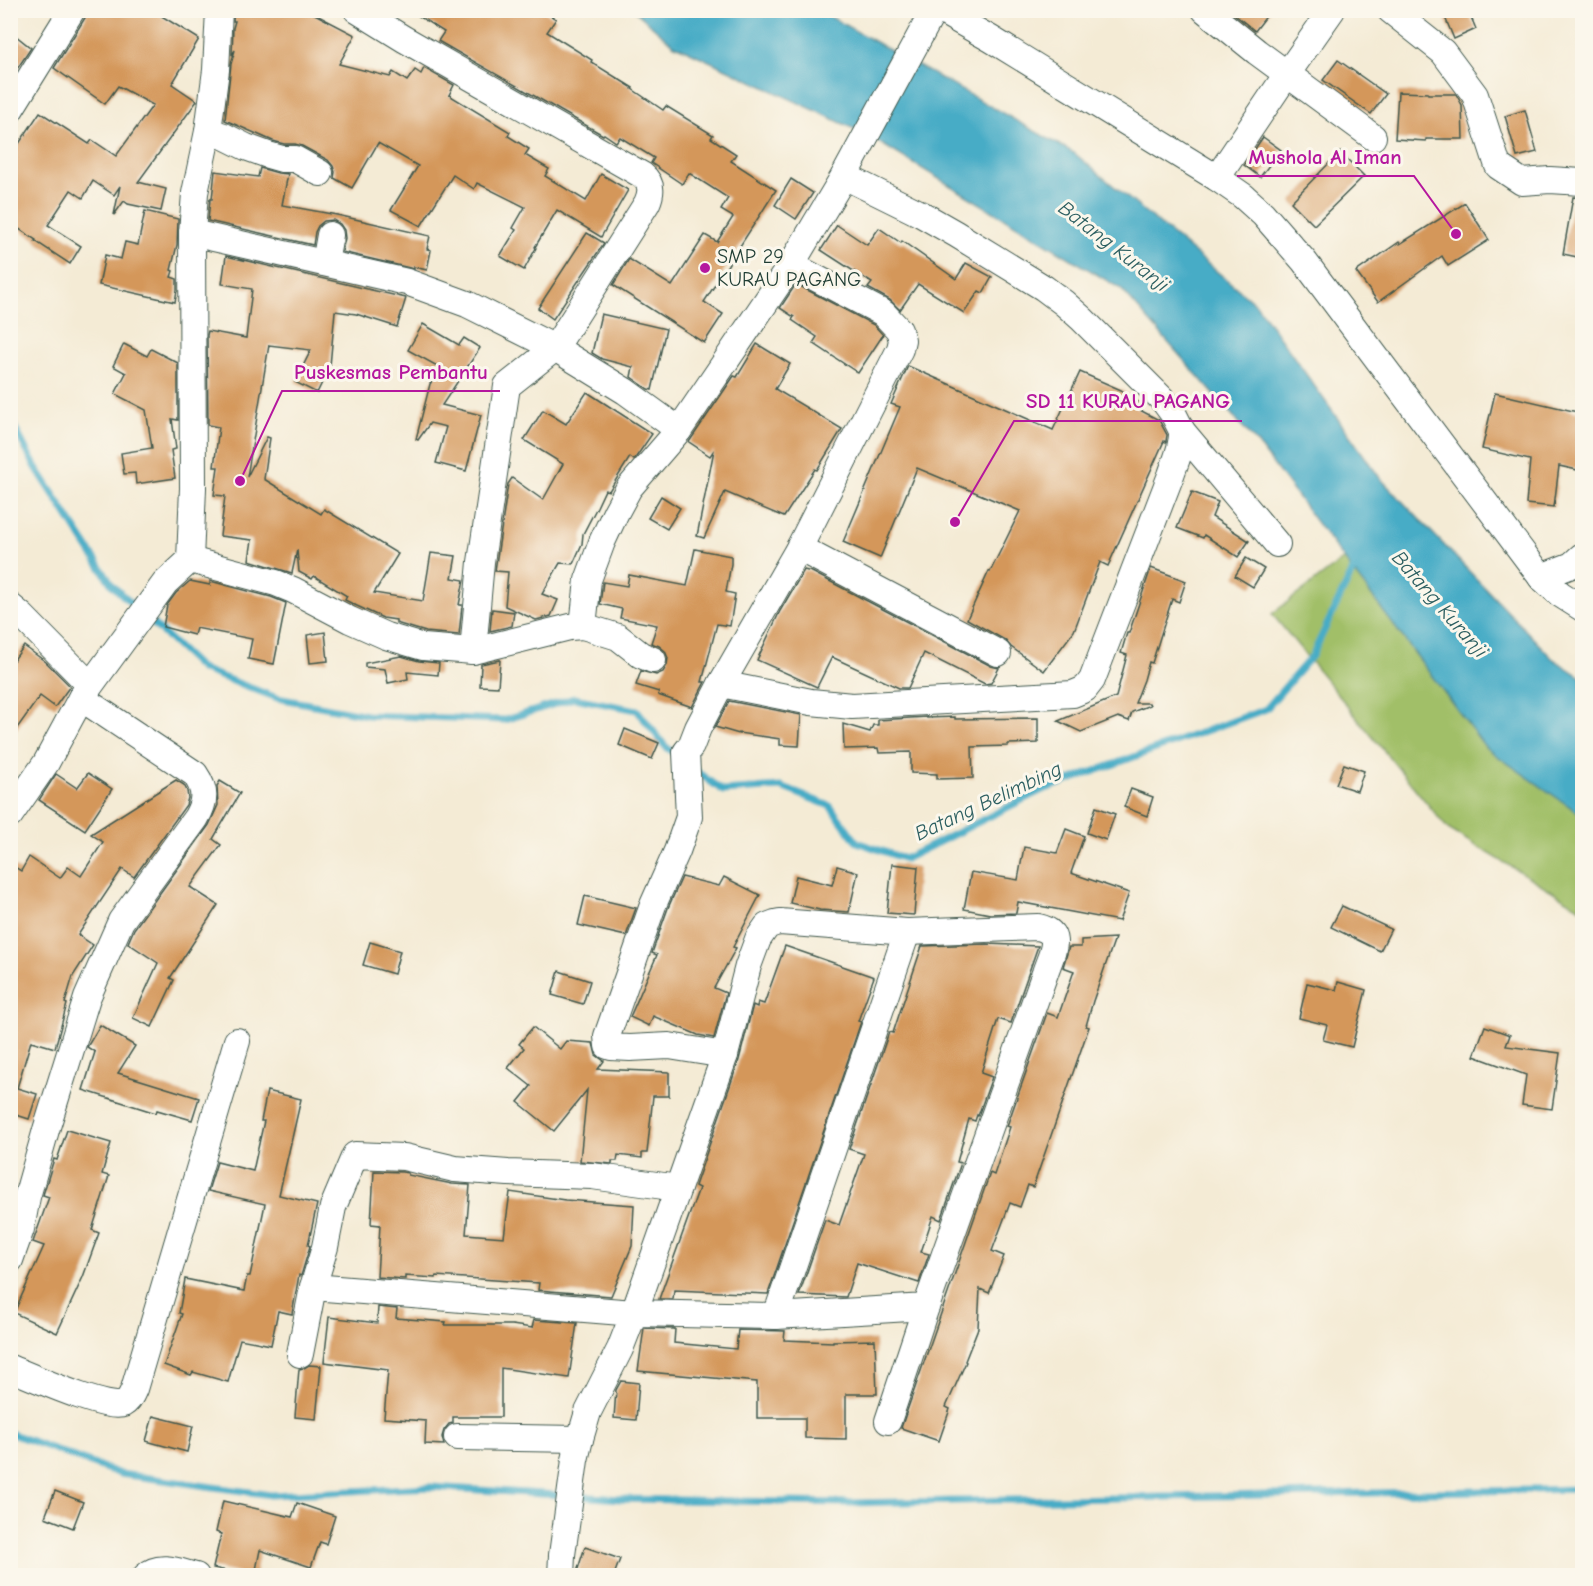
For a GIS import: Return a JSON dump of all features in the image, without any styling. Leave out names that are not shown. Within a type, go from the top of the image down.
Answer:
[{"type":"street","points":[[10,110],[72,10]]},
{"type":"street","points":[[10,815],[46,763],[85,691],[165,583],[190,560],[193,488],[192,233],[195,193],[208,131],[216,70],[219,10]]},
{"type":"street","points":[[357,10],[647,179],[651,188],[647,203],[555,348],[507,386],[481,562],[472,651]]},
{"type":"street","points":[[940,10],[1217,178],[1243,196],[1263,214],[1304,261],[1541,578],[1582,608]]},
{"type":"street","points":[[1205,10],[1257,52],[1373,137]]},
{"type":"street","points":[[1217,178],[1332,10]]},
{"type":"street","points":[[1390,10],[1443,52]]},
{"type":"street","points":[[1422,10],[1443,52],[1475,96],[1498,166],[1522,182],[1550,180],[1582,182]]},
{"type":"street","points":[[583,626],[588,580],[602,542],[629,488],[679,430],[791,265],[848,168],[928,20]]},
{"type":"street","points":[[208,131],[268,155],[282,159],[295,159],[320,173]]},
{"type":"street","points":[[848,168],[1044,288],[1064,303],[1163,400],[1182,431],[1277,544]]},
{"type":"street","points":[[192,233],[407,282],[467,304],[555,348],[625,391],[679,430]]},
{"type":"street","points":[[325,263],[330,235]]},
{"type":"street","points":[[725,1055],[669,1046],[611,1047],[607,1043],[612,1022],[653,904],[677,851],[689,817],[686,752],[721,684],[799,548],[896,360],[902,340],[899,330],[883,313],[791,265]]},
{"type":"street","points":[[721,684],[812,702],[852,706],[1072,694],[1085,689],[1092,680],[1171,475],[1183,438],[1182,431]]},
{"type":"street","points":[[799,548],[998,652]]},
{"type":"street","points":[[1541,578],[1572,565],[1582,556]]},
{"type":"street","points":[[190,560],[276,584],[386,636],[423,647],[472,651],[570,627],[583,626],[618,638],[641,655],[653,660]]},
{"type":"street","points":[[10,606],[22,616],[85,691],[195,774],[204,793],[203,804],[196,818],[121,921],[87,998],[46,1130],[27,1197],[21,1230],[10,1260]]},
{"type":"street","points":[[562,1565],[578,1449],[588,1412],[620,1349],[634,1313],[725,1055],[748,966],[758,939],[767,926],[780,922],[907,932],[1038,927],[1052,933],[1054,946],[888,1421]]},
{"type":"street","points":[[776,1317],[907,932]]},
{"type":"street","points":[[10,1368],[96,1401],[119,1405],[126,1403],[134,1389],[237,1041]]},
{"type":"street","points":[[300,1354],[313,1287],[325,1247],[333,1207],[355,1155],[404,1156],[455,1169],[592,1176],[678,1188]]},
{"type":"street","points":[[313,1287],[634,1313],[776,1317],[926,1307]]},
{"type":"street","points":[[457,1437],[578,1449]]},
{"type":"street","points":[[146,1575],[162,1568],[196,1575]]},
{"type":"green space","points":[[1344,559],[1486,748],[1582,815],[1582,909],[1448,829],[1272,614]]},
{"type":"water","name":"Batang Kuranji","points":[[635,11],[820,11],[1074,153],[1256,304],[1380,478],[1552,658],[1582,678],[1582,815],[1486,748],[1257,443],[1121,289],[865,134],[673,44]]},
{"type":"building","points":[[87,10],[152,10],[199,39],[172,84],[197,101],[138,182],[166,189],[161,211],[128,204],[124,201],[114,215],[120,186],[114,195],[93,181],[83,198],[71,190],[48,225],[81,246],[70,264],[10,223],[10,157],[40,112],[89,144],[92,140],[116,156],[153,105],[118,86],[105,104],[54,68],[85,18]]},
{"type":"building","points":[[234,10],[307,10],[355,35],[339,64],[390,77],[393,72],[407,81],[415,70],[421,74],[424,68],[454,85],[449,95],[510,132],[508,136],[529,149],[525,155],[549,169],[545,176],[586,201],[601,174],[628,190],[601,237],[557,210],[524,270],[500,256],[516,230],[513,228],[525,207],[477,183],[474,189],[453,175],[421,226],[391,210],[418,166],[378,143],[352,188],[334,178],[333,166],[328,160],[302,146],[273,141],[225,120],[231,64],[235,50],[232,55]]},
{"type":"building","points":[[409,10],[542,10],[556,19],[547,32],[592,60],[591,62],[663,110],[666,106],[713,135],[711,138],[736,154],[731,161],[776,190],[704,302],[723,314],[704,343],[613,285],[629,259],[672,286],[705,235],[717,242],[733,217],[721,210],[728,198],[689,173],[682,184],[651,163],[654,158],[620,137],[616,142],[438,41],[444,32]]},
{"type":"building","points":[[1229,10],[1271,10],[1255,31]]},
{"type":"building","points":[[1442,10],[1468,10],[1476,29],[1454,39]]},
{"type":"building","points":[[10,31],[31,48],[10,77]]},
{"type":"building","points":[[1338,60],[1386,94],[1371,114],[1323,80]]},
{"type":"building","points":[[1398,92],[1456,94],[1462,105],[1463,139],[1426,139],[1426,141],[1395,139]]},
{"type":"building","points":[[1525,110],[1537,152],[1517,157],[1505,116]]},
{"type":"building","points":[[1263,137],[1281,150],[1260,177],[1244,165]]},
{"type":"building","points":[[1340,152],[1364,176],[1314,225],[1291,202]]},
{"type":"building","points":[[260,168],[288,174],[282,205],[430,236],[427,249],[431,250],[427,270],[342,252],[344,230],[333,220],[324,221],[318,226],[313,245],[208,221],[215,171],[258,177]]},
{"type":"building","points":[[791,179],[813,193],[796,219],[775,205]]},
{"type":"building","points":[[1573,197],[1582,198],[1582,258],[1563,254]]},
{"type":"building","points":[[1465,203],[1489,240],[1448,266],[1442,256],[1378,302],[1356,272],[1399,242],[1400,244]]},
{"type":"building","points":[[145,211],[178,219],[177,245],[171,270],[173,271],[171,277],[177,279],[175,302],[99,285],[105,255],[121,259],[125,242],[138,245]]},
{"type":"building","points":[[837,225],[867,245],[879,228],[901,243],[902,241],[956,279],[966,263],[992,277],[983,293],[979,291],[964,313],[918,284],[900,310],[890,300],[868,288],[872,283],[821,250]]},
{"type":"building","points":[[587,233],[604,243],[553,319],[538,308]]},
{"type":"building","points":[[226,256],[406,298],[397,327],[356,314],[335,311],[330,366],[317,393],[295,382],[311,350],[269,345],[247,477],[267,437],[270,438],[264,479],[321,514],[324,509],[398,554],[374,593],[423,601],[431,553],[456,556],[452,578],[464,580],[459,605],[462,605],[459,635],[426,632],[396,623],[396,620],[383,618],[345,600],[347,596],[314,576],[312,579],[299,572],[297,550],[292,573],[249,560],[252,540],[220,536],[225,496],[214,495],[218,467],[214,467],[219,427],[208,425],[207,335],[208,331],[246,338],[252,289],[222,284]]},
{"type":"building","points":[[796,284],[874,325],[883,335],[858,373],[813,343],[817,337],[792,320],[794,317],[780,308]]},
{"type":"building","points":[[601,314],[666,329],[652,390],[631,377],[633,367],[602,359],[592,353]]},
{"type":"building","points":[[423,324],[459,345],[464,338],[480,348],[442,405],[481,415],[466,471],[436,463],[446,427],[430,423],[418,440],[416,439],[430,384],[441,368],[408,350]]},
{"type":"building","points":[[124,344],[147,356],[151,349],[178,363],[178,420],[172,419],[176,449],[171,450],[175,478],[136,484],[135,473],[124,474],[121,453],[152,448],[146,410],[115,394],[126,373],[113,366]]},
{"type":"building","points":[[757,344],[790,364],[775,389],[842,429],[784,517],[725,492],[704,538],[697,536],[714,450],[710,456],[689,442],[734,376],[737,377]]},
{"type":"building","points":[[908,366],[1053,430],[1080,372],[1121,390],[1138,402],[1134,407],[1159,420],[1167,435],[1166,442],[1164,441],[1108,566],[1100,562],[1074,631],[1044,671],[1005,640],[967,619],[1020,511],[917,468],[880,558],[843,542],[900,407],[891,404]]},
{"type":"building","points":[[587,392],[652,434],[634,460],[630,457],[609,491],[605,490],[583,534],[582,544],[573,564],[560,563],[542,594],[558,600],[551,616],[536,620],[505,606],[508,572],[495,571],[508,484],[512,478],[543,500],[563,464],[524,440],[543,410],[566,424]]},
{"type":"building","points":[[1495,393],[1582,413],[1582,471],[1559,466],[1554,507],[1526,504],[1530,460],[1482,449]]},
{"type":"building","points":[[1192,492],[1218,502],[1212,517],[1249,541],[1238,557],[1204,535],[1203,538],[1177,528]]},
{"type":"building","points":[[661,496],[680,508],[667,529],[648,518]]},
{"type":"building","points":[[695,549],[731,556],[726,592],[735,594],[730,626],[717,624],[702,682],[705,682],[692,707],[658,695],[659,692],[636,685],[641,671],[656,675],[663,672],[667,665],[668,658],[665,651],[651,643],[657,625],[620,618],[622,609],[600,604],[603,582],[627,586],[629,575],[687,586]]},
{"type":"building","points":[[1246,558],[1264,569],[1253,587],[1235,576]]},
{"type":"building","points":[[1151,568],[1186,581],[1179,602],[1172,599],[1152,663],[1149,662],[1135,703],[1149,703],[1150,705],[1132,712],[1129,721],[1118,717],[1081,732],[1058,721],[1116,697],[1127,655],[1121,653]]},
{"type":"building","points":[[804,570],[812,572],[991,666],[999,668],[991,683],[985,684],[924,653],[908,688],[899,688],[832,657],[817,687],[757,660],[780,611]]},
{"type":"building","points":[[190,581],[210,585],[210,581],[286,603],[274,664],[248,659],[252,639],[196,628],[194,635],[163,627],[167,605],[176,593]]},
{"type":"building","points":[[492,609],[514,612],[512,626],[490,631]]},
{"type":"building","points":[[325,632],[328,661],[310,663],[307,635]]},
{"type":"building","points":[[24,646],[46,662],[70,686],[55,707],[40,696],[10,738],[10,665]]},
{"type":"building","points":[[401,656],[439,663],[438,675],[407,672],[408,679],[388,683],[385,669],[365,667],[365,663]]},
{"type":"building","points":[[500,660],[498,687],[480,686],[481,664]]},
{"type":"building","points":[[729,701],[801,715],[799,746],[780,745],[780,739],[739,734],[715,727]]},
{"type":"building","points":[[927,717],[1038,718],[1038,743],[972,747],[973,778],[937,779],[937,774],[911,773],[911,752],[879,753],[878,748],[844,749],[843,724],[870,732],[873,725],[878,725],[878,720]]},
{"type":"building","points":[[625,729],[659,743],[652,759],[619,745]]},
{"type":"building","points":[[1344,764],[1364,771],[1357,791],[1336,784]]},
{"type":"building","points":[[88,773],[112,789],[85,830],[39,800],[56,774],[77,788]]},
{"type":"building","points":[[176,780],[184,785],[187,791],[186,805],[134,877],[122,869],[78,935],[93,945],[73,976],[55,1048],[31,1041],[17,1088],[37,1094],[29,1119],[10,1113],[10,864],[21,871],[29,857],[60,878],[68,867],[81,876],[103,842],[91,834]]},
{"type":"building","points":[[220,781],[240,793],[213,839],[221,845],[190,887],[218,905],[170,978],[174,980],[152,1027],[133,1018],[158,963],[128,943],[134,929],[209,825],[218,805],[217,786]]},
{"type":"building","points":[[1131,789],[1153,797],[1147,816],[1124,807]]},
{"type":"building","points":[[1096,807],[1115,814],[1106,840],[1087,833]]},
{"type":"building","points":[[1066,829],[1084,836],[1071,873],[1129,893],[1119,921],[1018,902],[1016,913],[990,914],[964,909],[971,872],[1018,880],[1024,847],[1057,853]]},
{"type":"building","points":[[892,864],[918,867],[914,915],[887,913]]},
{"type":"building","points":[[837,866],[858,872],[849,912],[820,910],[790,903],[796,876],[832,885]]},
{"type":"building","points":[[682,877],[719,886],[724,877],[760,895],[733,947],[736,948],[714,988],[726,993],[714,1038],[698,1035],[653,1016],[649,1026],[630,1017],[657,955],[652,953]]},
{"type":"building","points":[[585,896],[636,908],[626,936],[578,925]]},
{"type":"building","points":[[1342,906],[1391,929],[1380,951],[1331,927]]},
{"type":"building","points":[[1115,938],[1093,1001],[1086,1026],[1089,1027],[1033,1187],[1028,1185],[1020,1207],[1010,1203],[992,1251],[1004,1256],[989,1293],[980,1289],[978,1328],[946,1407],[950,1409],[939,1441],[901,1428],[990,1173],[994,1175],[1010,1127],[1007,1126],[1047,1013],[1058,1017],[1074,971],[1063,967],[1069,947],[1081,947],[1081,940]]},
{"type":"building","points":[[370,942],[400,951],[394,974],[363,965]]},
{"type":"building","points":[[987,944],[1038,946],[1011,1023],[998,1019],[981,1073],[992,1077],[978,1116],[975,1121],[969,1119],[957,1162],[961,1163],[941,1220],[933,1216],[921,1252],[929,1254],[919,1283],[857,1263],[846,1297],[799,1295],[825,1220],[839,1225],[864,1154],[849,1149],[889,1032],[893,1033],[922,946]]},
{"type":"building","points":[[785,946],[874,977],[858,1021],[861,1022],[768,1294],[674,1290],[673,1299],[659,1299],[699,1188],[695,1186],[739,1060],[753,1005],[757,1007],[758,1002],[764,1004]]},
{"type":"building","points":[[559,971],[590,981],[583,1004],[552,995]]},
{"type":"building","points":[[1338,982],[1366,990],[1352,1047],[1323,1040],[1327,1025],[1299,1018],[1307,983],[1336,990]]},
{"type":"building","points":[[100,1025],[135,1046],[118,1073],[199,1098],[192,1120],[157,1110],[156,1113],[83,1090],[95,1052],[87,1047]]},
{"type":"building","points":[[1485,1026],[1510,1035],[1506,1046],[1560,1053],[1552,1109],[1522,1105],[1526,1075],[1474,1056]]},
{"type":"building","points":[[533,1027],[560,1049],[566,1041],[593,1043],[596,1055],[604,1061],[598,1069],[669,1072],[669,1096],[653,1096],[647,1153],[642,1153],[642,1158],[618,1155],[617,1161],[612,1161],[612,1164],[580,1161],[587,1090],[554,1131],[518,1102],[531,1086],[508,1068],[524,1048],[519,1044]]},
{"type":"building","points":[[267,1091],[301,1099],[279,1195],[317,1204],[308,1245],[310,1246],[301,1276],[299,1275],[292,1314],[278,1311],[271,1345],[240,1339],[228,1382],[193,1372],[191,1375],[164,1365],[182,1314],[179,1313],[185,1279],[244,1291],[247,1276],[250,1276],[265,1204],[208,1191],[217,1162],[253,1171],[264,1121],[261,1121]]},
{"type":"building","points":[[67,1130],[111,1143],[102,1174],[109,1176],[92,1230],[99,1233],[83,1277],[57,1333],[14,1313],[44,1246],[33,1242],[49,1197],[43,1195],[54,1159],[57,1160]]},
{"type":"building","points":[[374,1171],[402,1172],[452,1184],[470,1185],[466,1234],[504,1237],[510,1192],[565,1200],[634,1205],[632,1246],[611,1296],[538,1290],[539,1283],[436,1276],[436,1278],[405,1276],[405,1279],[377,1277],[380,1225],[371,1224]]},
{"type":"building","points":[[378,1307],[397,1309],[396,1318],[446,1322],[445,1325],[512,1325],[532,1328],[534,1320],[577,1323],[569,1378],[501,1368],[501,1417],[453,1417],[453,1423],[444,1430],[442,1437],[444,1445],[425,1444],[426,1421],[384,1418],[388,1370],[324,1362],[329,1317],[377,1323]]},
{"type":"building","points":[[644,1328],[675,1329],[674,1343],[736,1349],[738,1330],[785,1331],[784,1340],[833,1342],[875,1340],[877,1394],[846,1394],[846,1439],[805,1438],[805,1418],[757,1418],[757,1382],[638,1371]]},
{"type":"building","points":[[309,1365],[321,1366],[316,1419],[295,1417],[299,1369]]},
{"type":"building","points":[[621,1381],[639,1383],[636,1420],[614,1418],[616,1390]]},
{"type":"building","points":[[153,1416],[193,1426],[187,1452],[146,1441]]},
{"type":"building","points":[[55,1491],[83,1502],[73,1528],[45,1517]]},
{"type":"building","points":[[223,1501],[292,1517],[297,1503],[335,1516],[326,1544],[320,1542],[311,1567],[260,1550],[255,1575],[246,1575],[213,1568],[221,1534],[216,1532]]},
{"type":"building","points":[[585,1547],[620,1559],[614,1575],[576,1575]]},
{"type":"waterway","name":"Batang Belimbing","points":[[10,419],[35,466],[112,585],[138,610]]},
{"type":"waterway","name":"Batang Belimbing","points":[[692,768],[723,791],[781,787],[830,806],[857,842],[905,859],[1040,791],[1266,709],[1312,656],[1356,564]]},
{"type":"waterway","name":"Batang Belimbing","points":[[147,618],[201,669],[277,698],[367,715],[505,720],[574,698],[637,710],[665,746],[679,757]]},
{"type":"waterway","points":[[10,1433],[120,1474],[271,1495],[431,1487],[622,1499],[849,1503],[1582,1489]]},
{"type":"place","name":"Mushola Al Iman","points":[[1456,234]]},
{"type":"place","name":"SMP 29 KURAU PAGANG","points":[[705,268]]},
{"type":"place","name":"Puskesmas Pembantu","points":[[240,481]]},
{"type":"place","name":"SD 11 KURAU PAGANG","points":[[955,522]]}]
